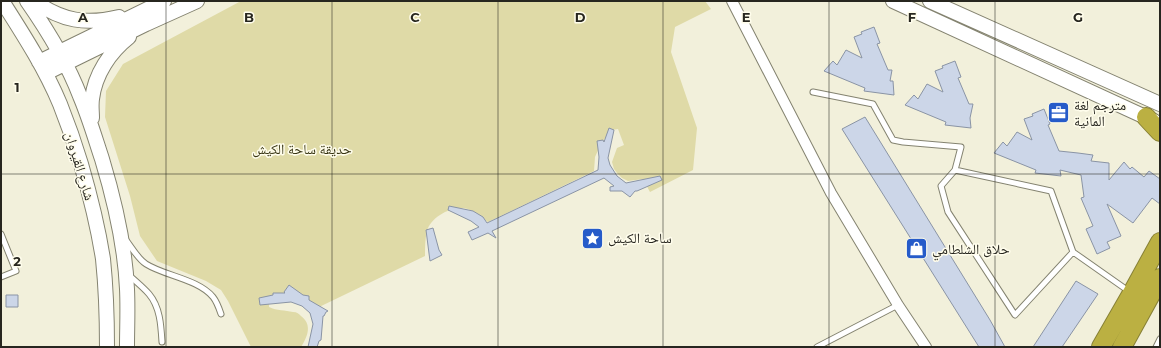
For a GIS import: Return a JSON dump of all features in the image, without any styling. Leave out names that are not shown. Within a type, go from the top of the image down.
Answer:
[{"type":"highway","points":[[1153,120],[1160,132]]},
{"type":"highway","points":[[1101,347],[1160,242]]},
{"type":"highway","points":[[1122,347],[1160,278]]},
{"type":"main road","name":"شارع القيروان","points":[[2,1],[42,68],[60,103],[72,134],[97,225],[103,260],[107,314],[107,347]]},
{"type":"main road","name":"شارع القيروان","points":[[27,1],[42,23],[62,58],[80,96],[92,126],[113,194],[126,272],[128,315],[127,347]]},
{"type":"main road","points":[[34,1],[62,17],[84,22],[142,18]]},
{"type":"main road","points":[[92,126],[92,99],[97,78],[107,60],[142,18],[164,1]]},
{"type":"main road","points":[[42,68],[142,18],[197,1]]},
{"type":"main road","points":[[893,1],[1153,120]]},
{"type":"main road","points":[[930,1],[1156,100]]},
{"type":"street","points":[[732,1],[831,194],[898,305],[926,347]]},
{"type":"lane","points":[[813,92],[873,104],[893,140],[961,147],[956,170],[941,186],[948,212],[1015,315],[1073,252]]},
{"type":"lane","points":[[956,170],[1051,191],[1073,252],[1132,293]]},
{"type":"lane","points":[[1,234],[16,271],[1,277]]},
{"type":"lane","points":[[121,235],[145,264],[197,285],[207,291],[217,304],[220,314]]},
{"type":"lane","points":[[126,272],[149,294],[154,302],[161,325],[162,342]]},
{"type":"lane","points":[[817,347],[898,305]]},
{"type":"lane","points":[[1156,347],[1160,338]]},
{"type":"green space","name":"حديقة ساحة الكيش","points":[[241,1],[705,1],[711,9],[675,27],[671,52],[697,128],[693,170],[650,192],[643,179],[628,181],[622,178],[614,169],[612,162],[617,148],[624,145],[618,129],[612,130],[600,146],[595,157],[594,171],[488,222],[475,212],[464,208],[458,208],[445,212],[433,220],[427,231],[425,240],[425,256],[317,308],[302,297],[269,301],[269,307],[278,310],[296,312],[305,320],[308,327],[307,335],[301,347],[251,347],[221,290],[206,281],[157,261],[140,236],[130,196],[105,117],[106,91],[123,64]]},
{"type":"building","points":[[874,27],[880,43],[877,44],[888,70],[892,70],[890,81],[893,81],[894,95],[864,91],[865,88],[824,71],[833,61],[837,65],[846,50],[862,58],[854,37],[862,34],[861,32]]},
{"type":"building","points":[[955,61],[961,77],[958,78],[969,104],[973,104],[970,118],[971,128],[945,125],[946,122],[905,105],[914,95],[918,99],[927,84],[943,92],[935,71],[943,68],[942,66]]},
{"type":"building","points":[[1044,109],[1050,124],[1048,125],[1059,151],[1093,155],[1091,161],[1109,163],[1109,180],[1124,162],[1130,169],[1132,167],[1144,177],[1149,171],[1160,179],[1160,204],[1152,198],[1133,223],[1107,204],[1121,236],[1107,242],[1110,248],[1097,254],[1086,229],[1093,226],[1081,198],[1084,197],[1081,175],[1060,170],[1061,176],[1035,173],[1036,170],[994,153],[1003,142],[1007,146],[1017,132],[1032,140],[1024,119],[1033,116],[1032,114]]},
{"type":"building","points":[[865,117],[990,320],[1005,347],[979,347],[842,129]]},
{"type":"building","points":[[609,128],[614,130],[608,158],[610,165],[617,176],[626,183],[660,176],[662,180],[635,191],[630,197],[622,191],[610,191],[610,187],[614,186],[604,178],[492,231],[496,238],[488,233],[472,240],[468,232],[479,227],[471,221],[448,210],[449,206],[473,211],[483,217],[487,223],[598,170],[599,157],[597,141],[603,140],[604,142]]},
{"type":"building","points":[[433,228],[439,250],[442,255],[430,261],[426,230]]},
{"type":"building","points":[[1076,281],[1098,294],[1062,347],[1033,347]]},
{"type":"building","points":[[289,285],[303,295],[309,296],[309,300],[328,311],[323,316],[321,340],[319,341],[317,347],[308,347],[313,324],[310,313],[302,306],[291,302],[260,305],[259,298],[273,295],[273,293],[285,293],[284,292]]},
{"type":"building","points":[[6,295],[18,295],[18,307],[6,307]]},
{"type":"place","name":"مترجم لغة المانية","points":[[1059,113]]},
{"type":"place","name":"ساحة الكيش","points":[[592,238]]},
{"type":"place","name":"حلاق الشلطامي","points":[[916,249]]}]
